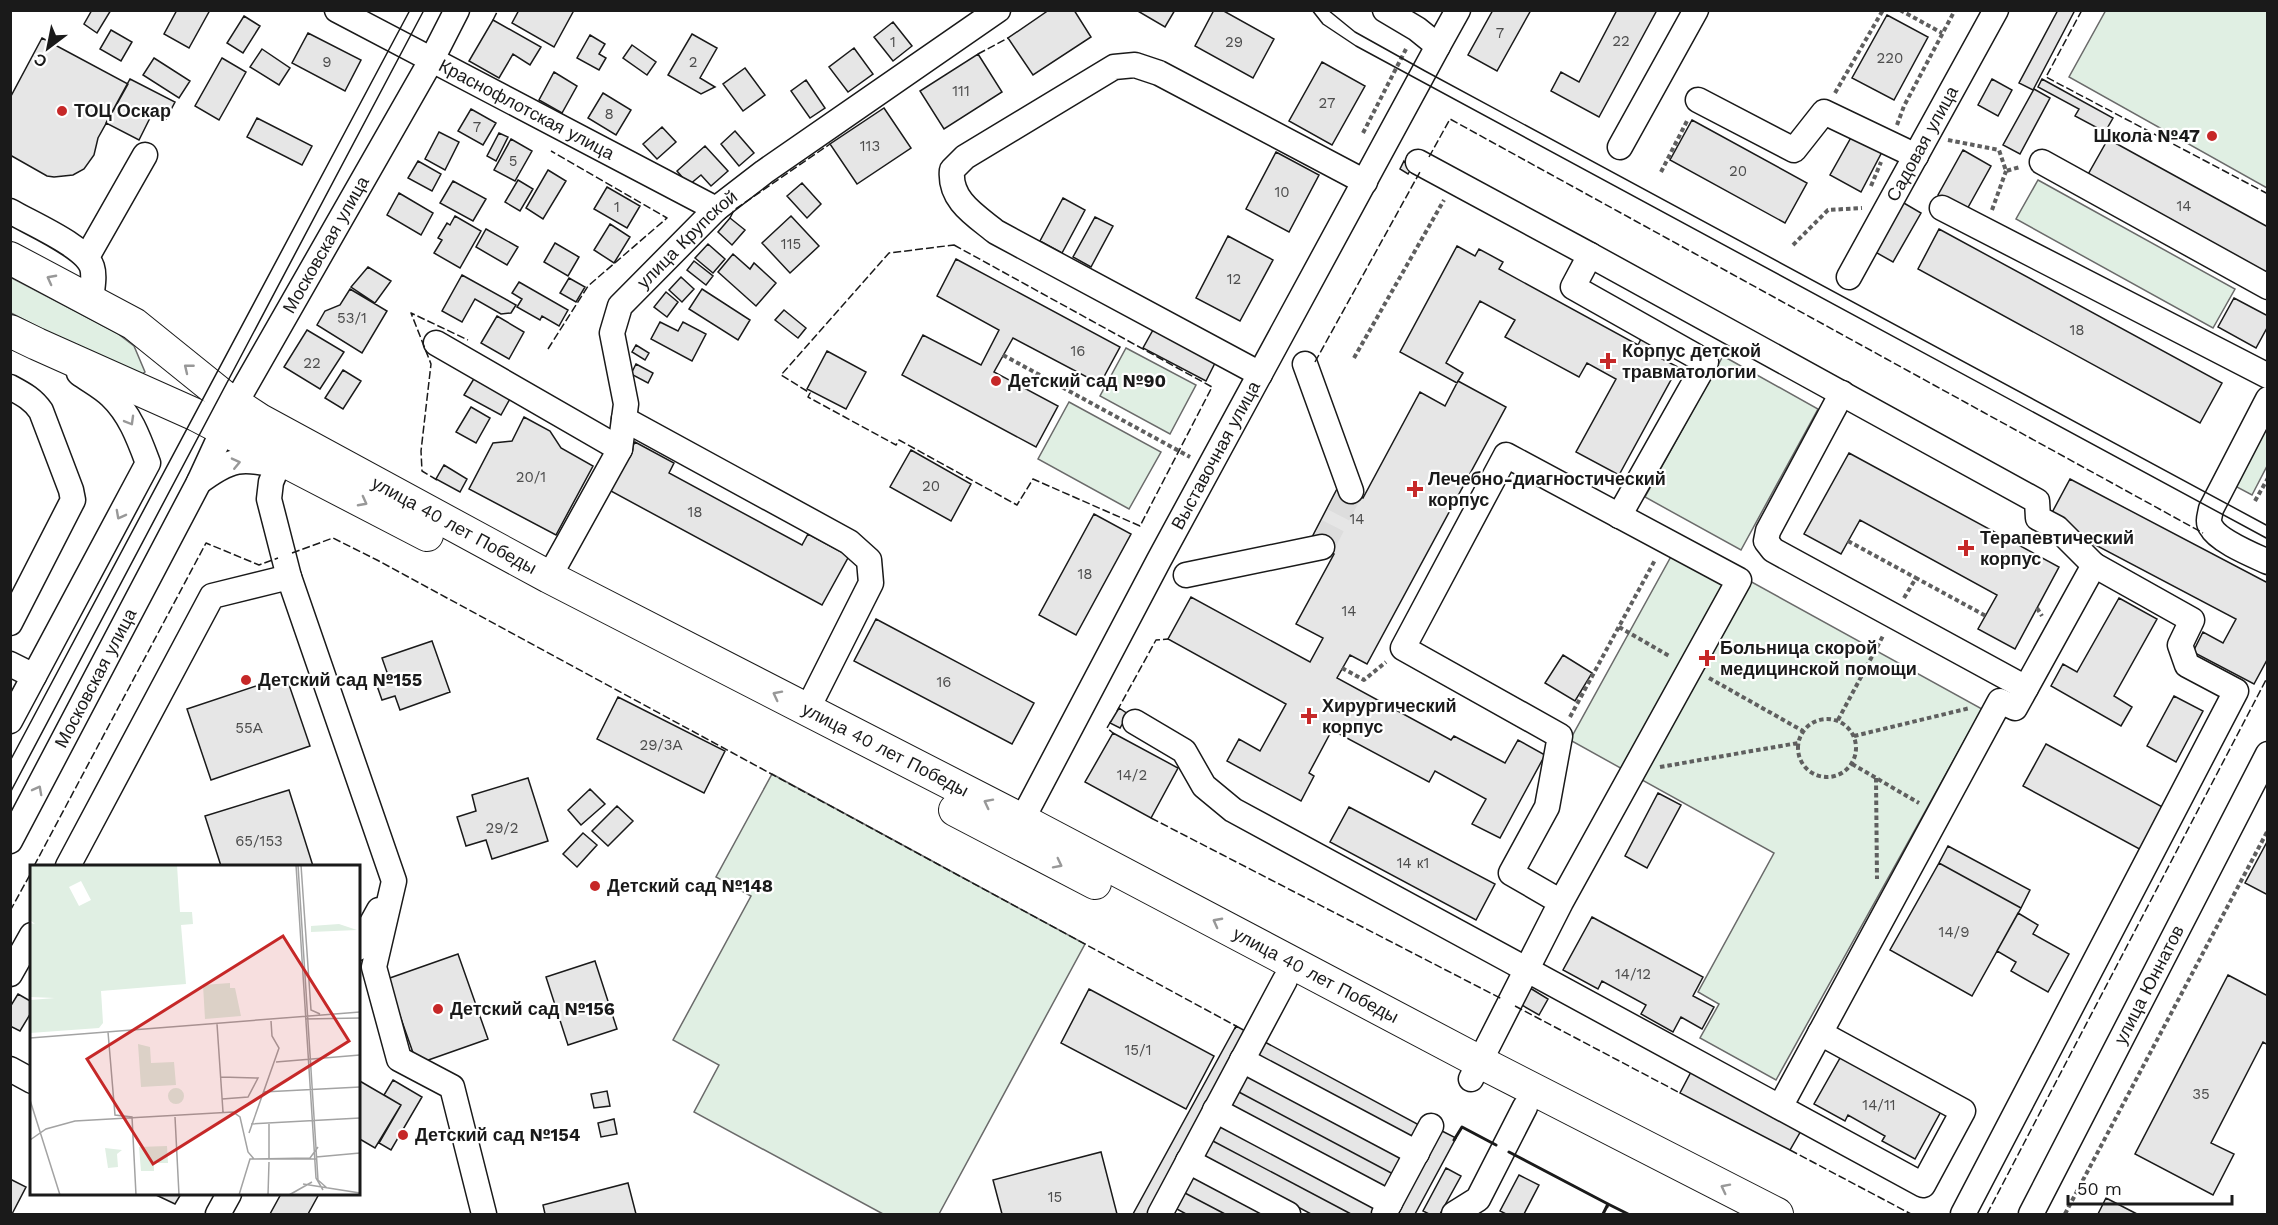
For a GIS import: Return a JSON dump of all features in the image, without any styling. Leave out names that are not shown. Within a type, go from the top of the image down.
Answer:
[{"type":"main road","name":"улица 40 лет Победы","points":[[10,258],[134,324],[229,416],[312,474],[1017,830],[1476,1071],[1525,1107],[1732,1215]]},
{"type":"main road","name":"улица 40 лет Победы","points":[[24,338],[229,416],[279,430],[549,577],[807,710],[1284,980],[1777,1215]]},
{"type":"street","name":"Краснофлотская улица","points":[[337,10],[716,209]]},
{"type":"street","name":"Московская улица","points":[[10,841],[199,482],[229,416],[458,10]]},
{"type":"street","points":[[1385,10],[1417,29],[1438,46]]},
{"type":"street","name":"Выставочная улица","points":[[1017,830],[1084,699],[1458,10]]},
{"type":"street","points":[[1620,147],[1696,10]]},
{"type":"street","name":"Садовая улица","points":[[1849,277],[1996,10]]},
{"type":"street","name":"улица Крупской","points":[[549,577],[620,449],[626,404],[612,333],[620,306],[716,209],[981,14]]},
{"type":"street","points":[[1260,374],[996,232],[958,199],[950,183],[952,170],[965,157],[1114,67],[1135,65],[1159,73],[1195,91],[1365,182]]},
{"type":"street","points":[[1698,100],[1794,150],[1824,112],[1890,143],[1922,146]]},
{"type":"street","points":[[91,300],[95,262],[145,155]]},
{"type":"street","points":[[1418,162],[1725,328],[2037,501],[2038,518],[2057,528],[2094,565],[2192,620],[2180,645],[2187,665],[2236,691],[1963,1215]]},
{"type":"street","points":[[2042,162],[2268,287]]},
{"type":"street","points":[[1942,208],[2268,376]]},
{"type":"street","points":[[10,212],[77,249],[95,262]]},
{"type":"street","points":[[1590,255],[1573,287],[1706,362]]},
{"type":"street","points":[[1620,516],[1725,328]]},
{"type":"street","points":[[10,721],[23,685],[148,463],[126,413],[111,396],[24,338]]},
{"type":"street","points":[[436,343],[620,449]]},
{"type":"street","points":[[1305,364],[1352,491]]},
{"type":"street","points":[[10,387],[28,397],[41,411],[73,500],[10,623]]},
{"type":"street","points":[[1842,393],[1768,531],[1766,541],[1773,550],[2026,688]]},
{"type":"street","points":[[2268,399],[2211,509],[2209,522],[2211,528],[2220,537],[2268,562]]},
{"type":"street","points":[[624,419],[849,542],[869,560],[871,583],[807,710]]},
{"type":"street","points":[[1476,1071],[1562,902],[1739,580],[1506,455],[1403,648],[1560,736],[1547,807],[1511,873],[1562,902]]},
{"type":"street","name":"Московская улица","points":[[199,482],[218,468],[238,460],[278,465],[312,474]]},
{"type":"street","points":[[278,465],[271,482],[269,499],[288,577],[394,881],[375,967],[399,1059],[452,1087],[484,1215]]},
{"type":"street","points":[[1186,575],[1322,547]]},
{"type":"street","points":[[1780,1107],[2000,701],[2015,708],[2094,565]]},
{"type":"street","points":[[69,865],[212,596],[288,577]]},
{"type":"street","points":[[10,664],[23,685]]},
{"type":"street","points":[[1135,722],[1184,751],[1204,786],[1233,810],[1923,1185],[1963,1111],[1820,1033]]},
{"type":"street","name":"улица Юннатов","points":[[2031,1215],[2268,754]]},
{"type":"street","points":[[360,944],[394,881]]},
{"type":"street","points":[[10,974],[30,939]]},
{"type":"street","points":[[1163,1214],[1188,1161],[1284,980]]},
{"type":"street","points":[[1242,1060],[1417,1153]]},
{"type":"street","points":[[10,1069],[30,1080]]},
{"type":"street","points":[[1454,1215],[1478,1199],[1525,1107]]},
{"type":"street","points":[[1215,1110],[1387,1209],[1431,1126]]},
{"type":"street","points":[[1188,1161],[1288,1215]]},
{"type":"street","points":[[218,1215],[229,1195]]},
{"type":"path","points":[[1824,112],[1883,10]]},
{"type":"path","points":[[1900,10],[1942,33]]},
{"type":"path","points":[[1870,187],[1904,106],[1955,10]]},
{"type":"path","points":[[1661,172],[1698,100]]},
{"type":"path","points":[[1922,146],[1999,150],[2006,171],[1986,229]]},
{"type":"path","points":[[2006,171],[2042,162]]},
{"type":"path","points":[[1354,358],[1455,181]]},
{"type":"path","points":[[1861,209],[1866,198]]},
{"type":"path","points":[[1003,355],[1191,458]]},
{"type":"path","points":[[2255,501],[2268,478]]},
{"type":"path","points":[[1560,736],[1666,541]]},
{"type":"path","points":[[1848,542],[1916,578]]},
{"type":"path","points":[[1342,668],[1364,680],[1403,648]]},
{"type":"path","points":[[1854,736],[2000,701]]},
{"type":"path","points":[[1820,719],[1838,720],[1854,736],[1857,749],[1852,764],[1839,775],[1829,777],[1817,775],[1806,768],[1801,762],[1798,743],[1803,731],[1810,724],[1820,719]]},
{"type":"path","points":[[1633,771],[1798,743]]},
{"type":"path","points":[[1852,764],[1939,814]]},
{"type":"path","points":[[1876,778],[1877,880]]},
{"type":"path","points":[[2065,1215],[2268,830]]},
{"type":"green space","name":"Школа №47","points":[[2106,10],[2267,11],[2267,188],[2069,77]]},
{"type":"green space","points":[[2038,180],[2235,289],[2213,328],[2016,219]]},
{"type":"green space","points":[[10,277],[117,333],[134,346],[145,372],[136,378],[11,313]]},
{"type":"green space","points":[[1126,348],[1196,385],[1170,434],[1100,396]]},
{"type":"green space","points":[[1723,356],[1818,409],[1741,550],[1645,497]]},
{"type":"green space","points":[[1069,402],[1161,452],[1129,509],[1038,459]]},
{"type":"green space","points":[[2267,425],[2267,466],[2252,495],[2235,486]]},
{"type":"green space","points":[[1679,542],[1982,709],[1776,1080],[1700,1038],[1719,1004],[1698,992],[1774,853],[1570,740]]},
{"type":"green space","points":[[772,774],[1085,944],[939,1214],[883,1214],[694,1112],[719,1065],[673,1040],[751,896],[716,877]]},
{"type":"building","points":[[92,10],[111,10],[97,33],[84,24]]},
{"type":"building","points":[[177,10],[210,10],[189,48],[164,34]]},
{"type":"building","points":[[519,10],[570,10],[573,12],[554,47],[512,23]]},
{"type":"building","points":[[1049,10],[1074,10],[1091,37],[1033,75],[1008,38]]},
{"type":"building","points":[[1136,10],[1175,10],[1165,27]]},
{"type":"building","points":[[1214,10],[1222,10],[1274,39],[1253,78],[1195,46]]},
{"type":"building","points":[[1493,10],[1531,10],[1497,71],[1468,55]]},
{"type":"building","points":[[1617,10],[1657,10],[1599,117],[1551,91],[1561,72],[1579,82]]},
{"type":"building","points":[[2058,10],[2075,10],[2033,90],[2019,83]]},
{"type":"building","points":[[1887,15],[1928,37],[1894,100],[1852,78]]},
{"type":"building","points":[[244,16],[260,26],[243,53],[227,43]]},
{"type":"building","points":[[493,20],[541,47],[530,65],[513,54],[499,78],[469,61]]},
{"type":"building","points":[[893,22],[912,46],[893,61],[874,37]]},
{"type":"building","points":[[111,30],[132,42],[121,61],[100,49]]},
{"type":"building","points":[[308,33],[361,60],[345,91],[292,63]]},
{"type":"building","points":[[692,34],[717,48],[700,78],[715,87],[701,94],[668,75]]},
{"type":"building","points":[[590,35],[605,44],[599,54],[606,58],[599,70],[577,58]]},
{"type":"building","name":"ТОЦ Оскар","points":[[42,38],[128,84],[98,138],[94,155],[84,169],[73,175],[47,176],[10,155],[10,98]]},
{"type":"building","points":[[632,45],[656,62],[647,75],[623,58]]},
{"type":"building","points":[[854,48],[873,74],[848,92],[829,67]]},
{"type":"building","points":[[262,49],[290,68],[279,85],[250,67]]},
{"type":"building","points":[[978,54],[1002,92],[944,129],[920,91]]},
{"type":"building","points":[[154,58],[190,81],[179,98],[143,75]]},
{"type":"building","points":[[222,58],[246,72],[219,120],[195,106]]},
{"type":"building","points":[[1322,62],[1365,86],[1332,145],[1289,121]]},
{"type":"building","points":[[745,68],[765,95],[743,111],[723,84]]},
{"type":"building","points":[[554,72],[577,86],[562,113],[539,100]]},
{"type":"building","points":[[130,79],[175,102],[166,119],[153,112],[139,140],[106,123]]},
{"type":"building","points":[[1992,79],[2012,90],[1998,116],[1978,105]]},
{"type":"building","points":[[2042,79],[2113,118],[2105,132],[2075,116],[2079,109],[2038,87]]},
{"type":"building","points":[[806,80],[825,108],[810,118],[791,91]]},
{"type":"building","points":[[2034,89],[2050,98],[2020,154],[2003,145]]},
{"type":"building","points":[[603,93],[631,110],[616,135],[588,118]]},
{"type":"building","points":[[884,108],[911,148],[857,184],[830,144]]},
{"type":"building","points":[[471,109],[496,123],[483,145],[458,131]]},
{"type":"building","points":[[257,118],[312,146],[302,165],[247,137]]},
{"type":"building","points":[[1692,120],[1807,183],[1785,223],[1670,160]]},
{"type":"building","points":[[662,127],[676,142],[657,159],[643,144]]},
{"type":"building","points":[[735,131],[754,153],[739,166],[721,144]]},
{"type":"building","points":[[439,132],[459,142],[445,170],[425,159]]},
{"type":"building","points":[[499,133],[508,137],[496,161],[487,156]]},
{"type":"building","points":[[1853,134],[1883,150],[1861,192],[1830,175]]},
{"type":"building","points":[[511,139],[532,151],[515,181],[494,170]]},
{"type":"building","points":[[2108,139],[2268,227],[2268,277],[2086,178]]},
{"type":"building","points":[[705,146],[728,171],[711,186],[701,175],[689,185],[677,171]]},
{"type":"building","points":[[1963,150],[1991,166],[1966,211],[1938,195]]},
{"type":"building","points":[[1276,152],[1319,175],[1289,232],[1246,209]]},
{"type":"building","points":[[418,161],[441,174],[432,191],[408,178]]},
{"type":"building","points":[[1404,161],[1412,167],[1408,174],[1400,169]]},
{"type":"building","points":[[548,170],[566,181],[543,219],[526,208]]},
{"type":"building","points":[[518,180],[533,189],[520,211],[505,202]]},
{"type":"building","points":[[453,181],[486,199],[473,221],[440,203]]},
{"type":"building","points":[[802,183],[821,204],[807,218],[787,196]]},
{"type":"building","points":[[607,187],[640,206],[627,228],[594,209]]},
{"type":"building","points":[[399,193],[433,213],[421,235],[387,215]]},
{"type":"building","points":[[1063,198],[1085,210],[1062,253],[1040,241]]},
{"type":"building","points":[[1897,199],[1921,213],[1893,262],[1870,249]]},
{"type":"building","points":[[455,216],[481,231],[460,268],[434,253],[442,240],[438,238],[447,223],[450,225]]},
{"type":"building","points":[[791,216],[819,246],[790,273],[762,243]]},
{"type":"building","points":[[1095,217],[1113,226],[1091,267],[1073,257]]},
{"type":"building","points":[[730,218],[745,230],[732,245],[718,232]]},
{"type":"building","points":[[610,224],[630,237],[614,263],[594,250]]},
{"type":"building","points":[[486,229],[518,247],[507,265],[476,247]]},
{"type":"building","points":[[1939,229],[2222,383],[2200,423],[1918,269]]},
{"type":"building","points":[[1228,236],[1273,260],[1240,321],[1196,298]]},
{"type":"building","points":[[555,243],[579,257],[568,276],[544,262]]},
{"type":"building","points":[[708,244],[725,259],[713,273],[695,258]]},
{"type":"building","name":"Корпус детской травматологии","points":[[1457,246],[1475,256],[1479,249],[1503,262],[1499,269],[1638,345],[1642,337],[1666,351],[1662,359],[1678,367],[1619,475],[1576,452],[1616,379],[1587,363],[1579,377],[1505,337],[1515,320],[1480,301],[1446,363],[1463,373],[1457,383],[1400,352]]},
{"type":"building","points":[[733,254],[750,269],[754,263],[776,283],[756,306],[718,272]]},
{"type":"building","points":[[956,259],[1120,347],[1100,384],[1013,338],[994,372],[1058,406],[1036,447],[902,375],[923,335],[981,365],[999,330],[937,296]]},
{"type":"building","points":[[694,261],[713,276],[706,285],[687,270]]},
{"type":"building","points":[[368,267],[391,281],[375,303],[351,287]]},
{"type":"building","points":[[462,275],[516,305],[511,313],[501,314],[475,299],[462,322],[442,311]]},
{"type":"building","points":[[681,277],[694,289],[682,302],[669,290]]},
{"type":"building","points":[[569,278],[585,287],[576,302],[560,293]]},
{"type":"building","points":[[519,282],[568,310],[559,326],[542,316],[540,320],[517,307],[522,299],[512,293]]},
{"type":"building","points":[[350,289],[387,311],[362,353],[317,325],[325,311],[340,305]]},
{"type":"building","points":[[702,289],[750,320],[738,340],[689,309]]},
{"type":"building","points":[[666,292],[678,302],[667,317],[654,307]]},
{"type":"building","points":[[2234,298],[2268,316],[2268,326],[2256,348],[2218,327]]},
{"type":"building","points":[[784,310],[806,328],[798,338],[775,320]]},
{"type":"building","points":[[497,316],[524,332],[509,359],[481,343]]},
{"type":"building","points":[[660,322],[678,331],[683,322],[706,334],[692,361],[651,339]]},
{"type":"building","points":[[307,330],[344,352],[320,389],[284,367]]},
{"type":"building","points":[[1153,330],[1215,363],[1206,381],[1143,348]]},
{"type":"building","points":[[636,345],[649,353],[645,360],[632,352]]},
{"type":"building","points":[[827,351],[866,372],[846,409],[807,389]]},
{"type":"building","points":[[636,364],[653,373],[648,383],[631,374]]},
{"type":"building","points":[[343,370],[361,381],[343,409],[325,398]]},
{"type":"building","points":[[475,377],[511,397],[501,415],[464,395]]},
{"type":"building","points":[[1458,381],[1506,407],[1367,664],[1350,655],[1337,678],[1451,740],[1454,736],[1505,763],[1518,740],[1545,755],[1500,838],[1472,824],[1486,799],[1435,771],[1429,782],[1332,730],[1309,773],[1314,776],[1301,801],[1227,761],[1239,739],[1260,751],[1286,704],[1168,639],[1191,597],[1310,662],[1323,638],[1296,624],[1334,554],[1310,541],[1339,485],[1363,498],[1420,392],[1445,406]]},
{"type":"building","points":[[471,407],[490,418],[476,443],[456,432]]},
{"type":"building","points":[[524,417],[550,431],[561,448],[593,466],[556,535],[469,489],[493,443],[512,441]]},
{"type":"building","points":[[635,442],[674,463],[669,473],[802,545],[808,534],[849,556],[822,605],[609,490]]},
{"type":"building","points":[[911,450],[971,484],[951,521],[890,487]]},
{"type":"building","name":"Терапевтический корпус","points":[[1849,453],[2059,567],[2015,649],[1978,629],[1997,595],[1860,520],[1841,554],[1804,534]]},
{"type":"building","points":[[444,465],[467,479],[460,492],[436,479]]},
{"type":"building","points":[[2070,479],[2268,583],[2268,658],[2254,684],[2193,652],[2203,632],[2223,643],[2236,619],[2048,520]]},
{"type":"building","points":[[1094,514],[1131,534],[1076,635],[1039,615]]},
{"type":"building","points":[[2119,598],[2157,619],[2114,696],[2132,707],[2121,726],[2051,686],[2063,664],[2077,672]]},
{"type":"building","points":[[876,619],[1034,703],[1012,744],[854,661]]},
{"type":"building","points":[[432,641],[450,692],[400,710],[395,696],[382,700],[376,683],[389,678],[382,658]]},
{"type":"building","points":[[1563,655],[1592,673],[1575,701],[1545,683]]},
{"type":"building","points":[[286,676],[310,746],[211,780],[187,709]]},
{"type":"building","points":[[2174,696],[2203,711],[2176,762],[2147,746]]},
{"type":"building","points":[[618,697],[725,751],[704,793],[597,739]]},
{"type":"building","points":[[1119,708],[1128,714],[1120,728],[1110,723]]},
{"type":"building","points":[[1113,733],[1178,768],[1151,818],[1085,782]]},
{"type":"building","points":[[2046,744],[2168,810],[2145,852],[2023,786]]},
{"type":"building","points":[[528,778],[548,841],[492,859],[486,840],[466,846],[457,817],[476,811],[472,795]]},
{"type":"building","points":[[590,789],[605,804],[581,825],[568,810]]},
{"type":"building","points":[[289,790],[313,865],[221,865],[205,816]]},
{"type":"building","points":[[1658,793],[1681,805],[1647,868],[1625,856]]},
{"type":"building","points":[[617,806],[633,821],[608,846],[592,831]]},
{"type":"building","points":[[1349,807],[1495,884],[1476,920],[1330,842]]},
{"type":"building","points":[[583,833],[597,845],[577,867],[563,854]]},
{"type":"building","points":[[2268,840],[2268,895],[2245,883]]},
{"type":"building","points":[[1948,846],[2030,890],[2021,908],[1939,863]]},
{"type":"building","points":[[1939,863],[2021,908],[1972,996],[1890,950]]},
{"type":"building","points":[[2018,913],[2038,925],[2033,934],[2069,954],[2048,992],[2011,971],[2016,962],[1997,951]]},
{"type":"building","points":[[1592,917],[1703,977],[1693,996],[1714,1007],[1702,1029],[1681,1017],[1673,1032],[1641,1014],[1646,1005],[1602,981],[1598,989],[1563,970]]},
{"type":"building","name":"Детский сад №156","points":[[458,954],[488,1039],[417,1064],[387,979]]},
{"type":"building","points":[[595,961],[617,1029],[568,1045],[546,977]]},
{"type":"building","points":[[2228,975],[2268,996],[2268,1045],[2263,1042],[2211,1143],[2234,1154],[2213,1195],[2135,1154]]},
{"type":"building","points":[[1530,988],[1548,999],[1539,1015],[1520,1004]]},
{"type":"building","points":[[1089,989],[1214,1056],[1186,1109],[1061,1043]]},
{"type":"building","points":[[18,994],[30,1001],[30,1014],[20,1031],[10,1026],[10,1007]]},
{"type":"building","points":[[1236,1026],[1251,1034],[1151,1214],[1133,1214]]},
{"type":"building","points":[[1263,1041],[1421,1126],[1413,1141],[1255,1057]]},
{"type":"building","points":[[1844,1051],[1944,1106],[1915,1159],[1882,1141],[1885,1136],[1848,1115],[1845,1121],[1814,1104]]},
{"type":"building","points":[[1692,1070],[1802,1129],[1790,1150],[1680,1093]]},
{"type":"building","points":[[1246,1075],[1404,1159],[1395,1175],[1237,1091]]},
{"type":"building","points":[[393,1080],[422,1097],[391,1150],[379,1143],[401,1105],[384,1095]]},
{"type":"building","points":[[360,1081],[401,1105],[375,1148],[360,1139]]},
{"type":"building","points":[[607,1091],[610,1106],[594,1108],[591,1094]]},
{"type":"building","points":[[1237,1091],[1395,1175],[1387,1191],[1229,1107]]},
{"type":"building","points":[[614,1119],[617,1134],[601,1137],[598,1123]]},
{"type":"building","points":[[1219,1124],[1377,1209],[1374,1214],[1351,1214],[1211,1140]]},
{"type":"building","points":[[1440,1130],[1456,1138],[1415,1214],[1394,1214]]},
{"type":"building","points":[[1211,1140],[1351,1214],[1311,1214],[1202,1156]]},
{"type":"building","points":[[1101,1152],[1117,1214],[1002,1214],[993,1180]]},
{"type":"building","points":[[1446,1168],[1461,1176],[1440,1214],[1429,1214],[1423,1211]]},
{"type":"building","points":[[1519,1175],[1539,1185],[1524,1214],[1506,1214],[1500,1211]]},
{"type":"building","points":[[1192,1176],[1263,1214],[1225,1214],[1183,1192]]},
{"type":"building","points":[[10,1179],[26,1187],[12,1214],[10,1213]]},
{"type":"building","points":[[628,1183],[636,1214],[545,1214],[543,1205]]},
{"type":"building","points":[[1183,1192],[1225,1214],[1186,1214],[1175,1208]]},
{"type":"building","points":[[156,1195],[180,1195],[175,1204]]},
{"type":"building","points":[[280,1195],[318,1195],[308,1214],[270,1214]]},
{"type":"building","points":[[2106,1198],[2137,1214],[2098,1214]]},
{"type":"tunnel","points":[[1322,547],[1351,491]]},
{"type":"tram line","points":[[10,761],[410,10]]},
{"type":"tram line","points":[[10,793],[424,10]]},
{"type":"tram line","points":[[1312,10],[1323,24],[1356,46],[2268,539]]},
{"type":"tram line","points":[[1328,10],[1355,32],[1425,71],[2268,526]]},
{"type":"fence","points":[[493,20],[498,10]]},
{"type":"fence","points":[[2082,10],[2046,77],[2268,194]]},
{"type":"fence","points":[[978,54],[1008,38]]},
{"type":"fence","points":[[1429,157],[1450,119],[2203,533]]},
{"type":"fence","points":[[730,218],[734,210],[830,144]]},
{"type":"fence","points":[[548,349],[588,286],[667,218],[551,151]]},
{"type":"fence","points":[[1315,362],[1421,170]]},
{"type":"fence","points":[[954,245],[1212,387],[1140,526],[1033,479],[1017,505],[899,440],[896,445],[808,397],[810,393],[781,375],[889,253],[954,245]]},
{"type":"fence","points":[[437,480],[422,471],[421,451],[431,364],[411,313],[468,340]]},
{"type":"fence","points":[[292,553],[333,538],[377,560],[1236,1026],[1235,1029]]},
{"type":"fence","points":[[35,865],[206,543],[259,565],[278,558]]},
{"type":"fence","points":[[1117,711],[1156,640],[1168,639]]},
{"type":"fence","points":[[1987,1214],[2268,676]]},
{"type":"fence","points":[[1111,721],[1107,728],[1113,733]]},
{"type":"fence","points":[[1151,818],[1502,999]]},
{"type":"fence","points":[[10,911],[30,875]]},
{"type":"fence","points":[[1515,1006],[1680,1093]]},
{"type":"fence","points":[[1790,1150],[1911,1214]]},
{"type":"wall","points":[[1454,1140],[1462,1127],[1496,1145]]},
{"type":"wall","points":[[1509,1152],[1608,1204],[1603,1214]]},
{"type":"wall","points":[[1607,1207],[1608,1204],[1628,1214]]},
{"type":"place","name":"ТОЦ Оскар","points":[[62,111]]},
{"type":"place","name":"Школа №47","points":[[2212,136]]},
{"type":"place","name":"Корпус детской травматологии","points":[[1608,361]]},
{"type":"place","name":"Детский сад №90","points":[[996,381]]},
{"type":"place","name":"Лечебно-диагностический корпус","points":[[1415,489]]},
{"type":"place","name":"Терапевтический корпус","points":[[1966,548]]},
{"type":"place","name":"Больница скорой медицинской помощи","points":[[1707,658]]},
{"type":"place","name":"Детский сад №155","points":[[246,680]]},
{"type":"place","name":"Хирургический корпус","points":[[1309,716]]},
{"type":"place","name":"Детский сад №148","points":[[595,886]]},
{"type":"place","name":"Детский сад №156","points":[[438,1009]]},
{"type":"place","name":"Детский сад №154","points":[[403,1135]]}]
